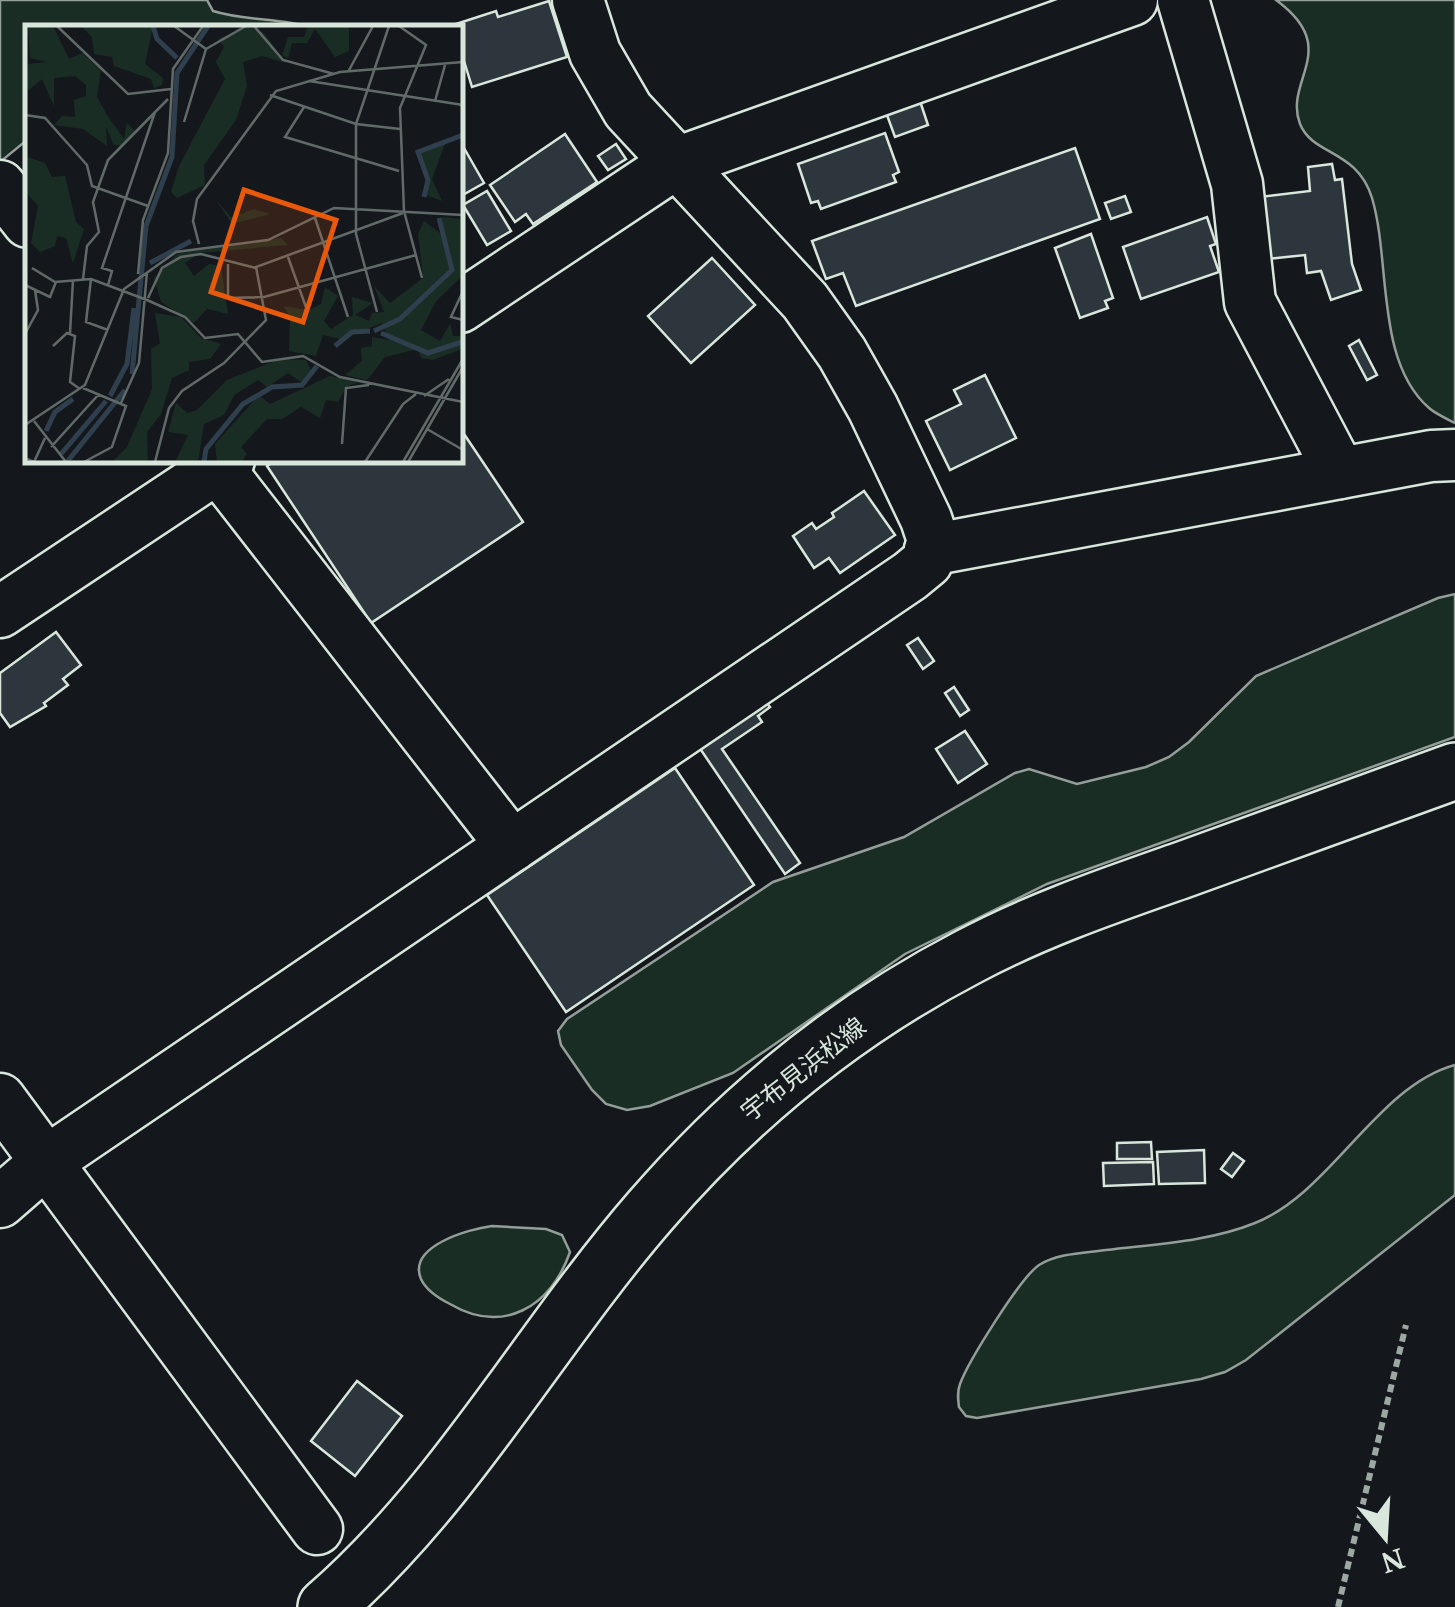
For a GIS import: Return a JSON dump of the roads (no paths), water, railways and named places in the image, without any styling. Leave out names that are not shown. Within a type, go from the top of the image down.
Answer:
[{"type":"main road","name":"宇布見浜松線","points":[[326,1607],[376,1559],[454,1470],[650,1211],[720,1136],[837,1038],[967,957],[1059,914],[1455,772]]},
{"type":"street","points":[[0,1202],[46,1162],[926,562],[933,540],[926,519],[842,352],[805,301],[628,110],[595,52],[578,0]]},
{"type":"street","points":[[462,306],[676,163],[1132,0]]},
{"type":"street","points":[[1183,0],[1237,184],[1250,302],[1340,473]]},
{"type":"street","points":[[0,186],[25,218]]},
{"type":"street","points":[[930,550],[1431,456],[1455,455]]},
{"type":"street","points":[[0,612],[220,462],[512,846]]},
{"type":"street","points":[[0,1099],[317,1530]]}]
